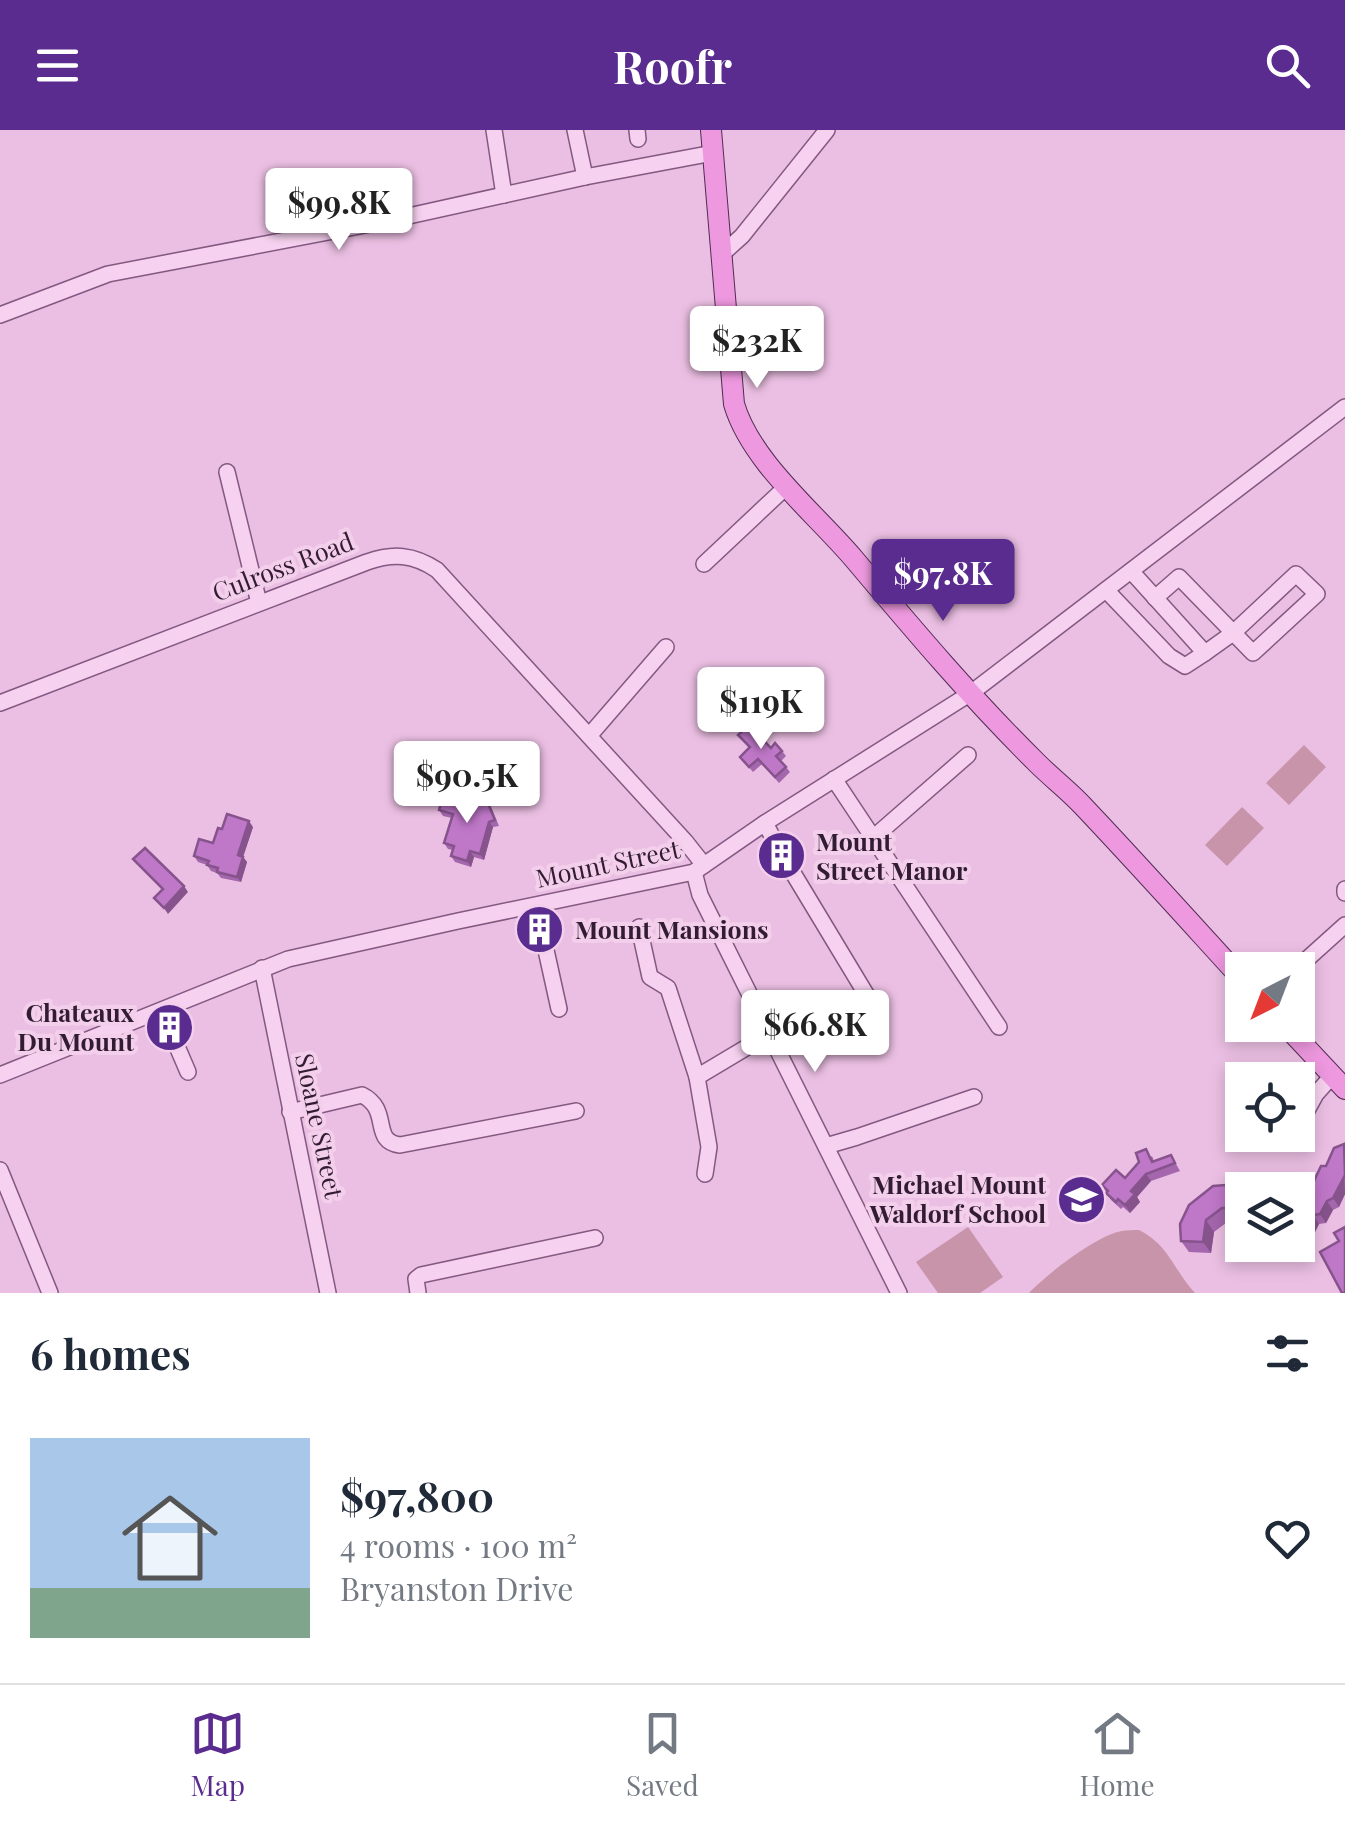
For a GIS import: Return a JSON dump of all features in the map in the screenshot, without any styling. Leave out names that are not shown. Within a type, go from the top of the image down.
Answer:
[{"type":"main road","points":[[712,130],[734,404],[748,438],[853,558],[884,582],[1037,763],[1078,801],[1225,961]]},
{"type":"main road","points":[[1301,1042],[1339,1083]]},
{"type":"street","points":[[494,130],[504,195]]},
{"type":"street","points":[[575,130],[585,177]]},
{"type":"street","points":[[720,255],[742,236],[827,130]]},
{"type":"street","points":[[0,315],[108,274],[713,153]]},
{"type":"street","name":"Mount Street","points":[[0,1075],[167,1020],[262,968],[288,960],[699,869],[977,689],[1054,619],[1106,590],[1232,485],[1345,407]]},
{"type":"street","points":[[227,472],[260,603]]},
{"type":"street","points":[[704,564],[787,486]]},
{"type":"street","name":"Culross Road","points":[[0,702],[382,556],[412,557],[437,570],[686,841],[699,869],[700,895],[899,1293]]},
{"type":"street","points":[[1130,571],[1205,653]]},
{"type":"street","points":[[1106,590],[1169,656],[1186,666],[1233,632],[1296,574],[1317,594],[1253,653],[1233,632],[1180,577],[1154,598]]},
{"type":"street","points":[[589,736],[666,648]]},
{"type":"street","points":[[872,838],[968,755]]},
{"type":"street","points":[[834,779],[999,1027]]},
{"type":"street","points":[[765,823],[878,1014]]},
{"type":"street","points":[[537,904],[559,1009]]},
{"type":"street","points":[[1315,952],[1345,925]]},
{"type":"street","points":[[639,927],[650,977],[668,988],[697,1076],[708,1147],[705,1174]]},
{"type":"street","name":"Sloane Street","points":[[262,968],[328,1293]]},
{"type":"street","points":[[167,1020],[188,1072]]},
{"type":"street","points":[[697,1076],[769,1034]]},
{"type":"street","points":[[1315,1096],[1339,1083]]},
{"type":"street","points":[[290,1112],[362,1095],[376,1105],[383,1135],[392,1145],[576,1112]]},
{"type":"street","points":[[826,1146],[974,1097]]},
{"type":"street","points":[[0,1170],[50,1293]]},
{"type":"street","points":[[418,1293],[416,1279],[420,1275],[595,1238]]},
{"type":"shaded area","points":[[1304,745],[1326,767],[1289,805],[1266,783]]},
{"type":"shaded area","points":[[1242,807],[1264,828],[1227,866],[1205,845]]},
{"type":"shaded area","points":[[968,1227],[1003,1277],[980,1293],[938,1293],[916,1262]]},
{"type":"shaded area","points":[[1139,1230],[1164,1250],[1195,1293],[1029,1293],[1086,1247],[1112,1234]]},
{"type":"building","points":[[749,725],[771,748],[775,743],[782,751],[776,756],[786,767],[775,777],[758,759],[749,767],[740,757],[750,747],[738,735]]},
{"type":"building","points":[[485,796],[495,820],[489,822],[480,854],[470,851],[467,861],[451,856],[454,846],[444,843],[453,814],[439,810],[441,803],[453,797],[456,804]]},
{"type":"building","points":[[227,814],[249,821],[238,855],[243,857],[237,877],[217,872],[218,868],[207,865],[209,861],[194,856],[199,839],[213,843]]},
{"type":"building","points":[[145,848],[184,886],[164,908],[154,898],[163,889],[133,859]]},
{"type":"building","points":[[1344,1144],[1345,1175],[1333,1198],[1315,1215],[1315,1179],[1334,1148]]},
{"type":"building","points":[[1146,1149],[1152,1162],[1171,1155],[1175,1163],[1146,1174],[1125,1205],[1118,1199],[1116,1202],[1102,1185],[1116,1170],[1125,1178],[1139,1162],[1136,1153]]},
{"type":"building","points":[[1225,1185],[1225,1208],[1206,1220],[1203,1242],[1181,1241],[1180,1224],[1189,1205],[1213,1186]]},
{"type":"building","points":[[1345,1227],[1342,1293],[1320,1252],[1339,1241],[1334,1233]]},
{"type":"place","name":"Mount Street Manor","points":[[781,856]]},
{"type":"place","name":"Mount Mansions","points":[[540,930]]},
{"type":"place","name":"Chateaux Du Mount","points":[[169,1027]]},
{"type":"place","name":"Michael Mount Waldorf School","points":[[1081,1199]]}]
